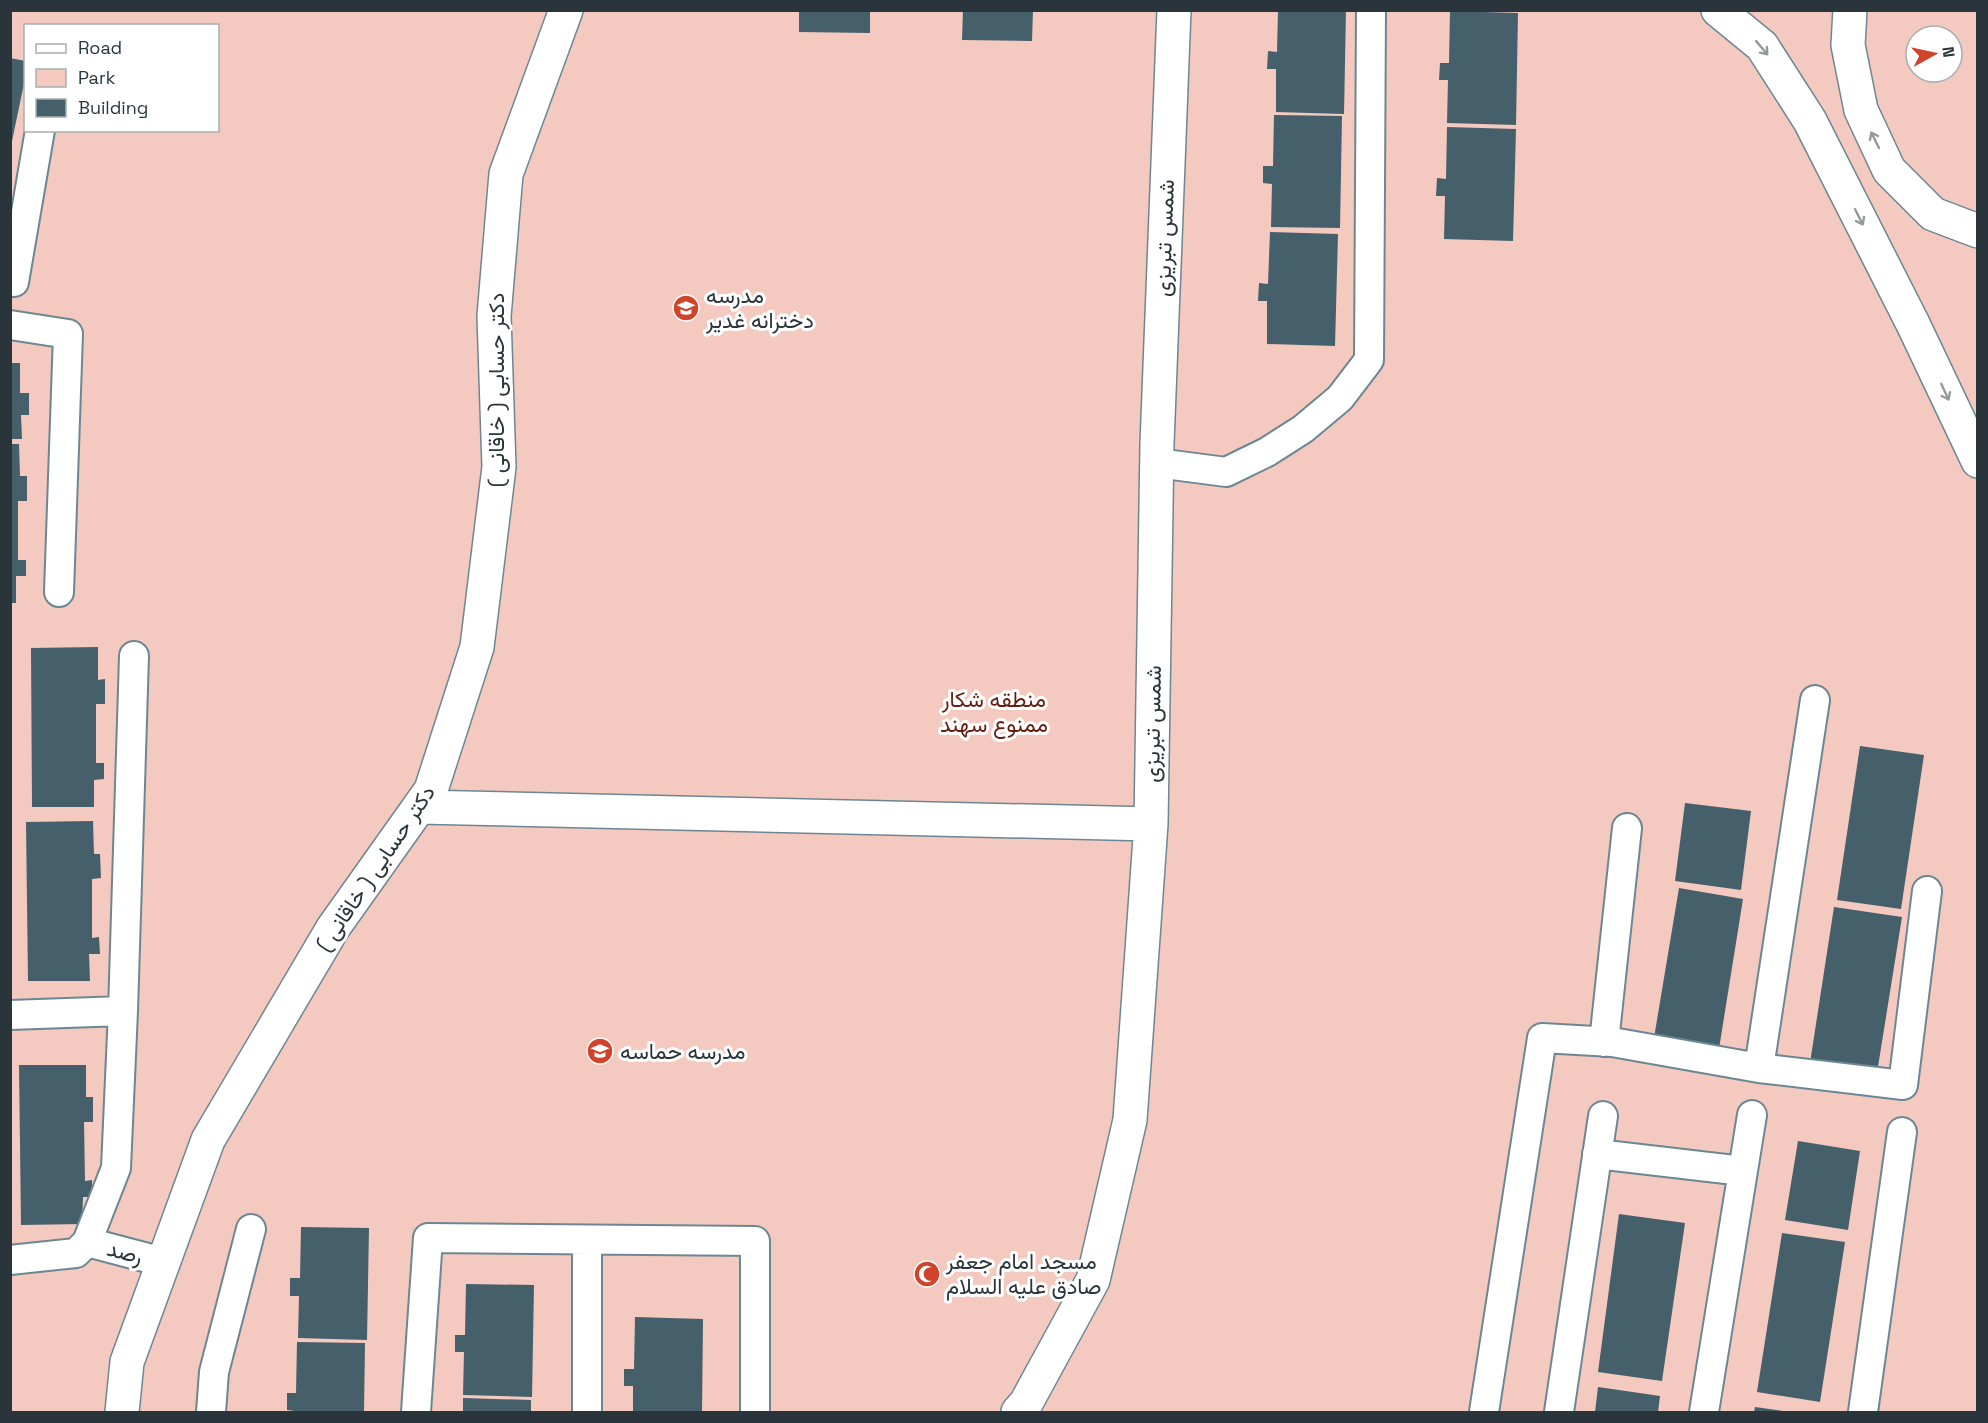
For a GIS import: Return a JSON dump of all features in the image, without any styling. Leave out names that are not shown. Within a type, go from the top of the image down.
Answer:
[{"type":"street","name":"دکتر حسابی ( خاقانی )","points":[[122,1413],[127,1362],[208,1140],[333,928],[431,790],[477,647],[499,467],[494,316],[506,174],[566,10]]},
{"type":"street","name":"شمس تبریزی","points":[[1018,1413],[1026,1403],[1093,1280],[1128,1132],[1131,1108],[1150,824],[1157,463],[1174,10]]},
{"type":"street","points":[[1157,463],[1226,472],[1257,457],[1303,429],[1340,398],[1369,360],[1371,10]]},
{"type":"street","points":[[1718,10],[1762,46],[1810,121],[1912,324],[1977,461]]},
{"type":"street","points":[[1850,10],[1848,45],[1861,110],[1889,170],[1933,214],[1977,231]]},
{"type":"street","points":[[10,281],[14,282],[40,132]]},
{"type":"street","points":[[10,325],[68,334],[59,592]]},
{"type":"street","points":[[10,1260],[76,1253],[87,1242],[116,1168],[134,656]]},
{"type":"street","points":[[1759,1068],[1815,700]]},
{"type":"street","points":[[419,807],[1150,824]]},
{"type":"street","points":[[1604,1042],[1627,828]]},
{"type":"street","points":[[1484,1413],[1542,1038],[1604,1042],[1759,1068],[1903,1085],[1927,891]]},
{"type":"street","points":[[10,1015],[123,1011]]},
{"type":"street","points":[[1704,1413],[1752,1115]]},
{"type":"street","points":[[1559,1413],[1603,1116]]},
{"type":"street","points":[[1863,1413],[1902,1132]]},
{"type":"street","points":[[1597,1154],[1743,1171]]},
{"type":"street","points":[[211,1413],[214,1372],[251,1229]]},
{"type":"street","points":[[416,1413],[428,1238],[755,1241],[754,1413]]},
{"type":"street","points":[[587,1240],[587,1413]]},
{"type":"street","name":"رصد","points":[[87,1242],[163,1262]]},
{"type":"green space","name":"منطقه شکار ممنوع سهند","points":[[10,11],[1977,11],[1977,1412],[11,1412]]},
{"type":"building","points":[[799,10],[870,10],[870,33],[799,32]]},
{"type":"building","points":[[963,10],[1033,10],[1032,41],[962,40]]},
{"type":"building","points":[[1278,10],[1346,10],[1344,114],[1276,112],[1276,69],[1267,69],[1268,51],[1277,52]]},
{"type":"building","points":[[1450,11],[1518,13],[1516,125],[1447,123],[1448,80],[1439,80],[1440,63],[1449,63]]},
{"type":"building","points":[[10,58],[24,61],[24,84],[12,141]]},
{"type":"building","points":[[1274,115],[1342,116],[1340,228],[1271,227],[1272,184],[1263,183],[1263,166],[1273,166]]},
{"type":"building","points":[[1447,127],[1516,129],[1513,241],[1444,239],[1445,196],[1436,196],[1437,178],[1446,179]]},
{"type":"building","points":[[1270,232],[1338,234],[1335,346],[1267,344],[1267,301],[1258,301],[1259,283],[1268,284]]},
{"type":"building","points":[[10,363],[20,363],[20,393],[29,393],[29,415],[21,415],[22,439],[10,439]]},
{"type":"building","points":[[10,444],[19,444],[20,476],[27,476],[27,501],[18,501],[18,560],[26,560],[26,576],[16,576],[16,603],[10,603]]},
{"type":"building","points":[[98,647],[98,680],[105,679],[105,704],[96,704],[96,763],[104,763],[104,779],[94,780],[94,807],[32,807],[31,648]]},
{"type":"building","points":[[1860,746],[1924,755],[1901,909],[1837,900]]},
{"type":"building","points":[[1685,803],[1751,811],[1741,890],[1675,881]]},
{"type":"building","points":[[93,821],[94,854],[100,854],[101,878],[92,879],[92,938],[99,937],[100,954],[89,954],[90,981],[28,981],[26,822]]},
{"type":"building","points":[[1679,888],[1743,899],[1718,1055],[1653,1044]]},
{"type":"building","points":[[1834,907],[1902,917],[1877,1073],[1810,1063]]},
{"type":"building","points":[[19,1065],[86,1065],[86,1097],[93,1097],[93,1122],[84,1122],[85,1181],[92,1180],[92,1197],[83,1197],[82,1224],[21,1225]]},
{"type":"building","points":[[1798,1141],[1860,1151],[1848,1230],[1785,1220]]},
{"type":"building","points":[[1619,1214],[1685,1223],[1662,1381],[1598,1372]]},
{"type":"building","points":[[301,1227],[369,1228],[367,1340],[298,1338],[299,1296],[290,1296],[290,1278],[300,1278]]},
{"type":"building","points":[[1782,1233],[1845,1242],[1820,1402],[1757,1392]]},
{"type":"building","points":[[466,1284],[534,1285],[532,1397],[463,1395],[464,1352],[455,1352],[455,1335],[465,1335]]},
{"type":"building","points":[[635,1317],[703,1319],[702,1412],[633,1412],[633,1386],[624,1386],[624,1369],[634,1369]]},
{"type":"building","points":[[297,1342],[365,1343],[364,1412],[287,1410],[287,1393],[296,1393]]},
{"type":"building","points":[[1598,1387],[1660,1396],[1658,1412],[1595,1412]]},
{"type":"building","points":[[463,1398],[531,1400],[531,1412],[463,1412]]},
{"type":"building","points":[[1755,1407],[1783,1411],[1783,1412],[1754,1412]]},
{"type":"place","name":"مدرسه دخترانه غدیر","points":[[686,308]]},
{"type":"place","name":"مدرسه حماسه","points":[[600,1051]]},
{"type":"place","name":"مسجد امام جعفر صادق علیه السلام","points":[[927,1274]]}]
